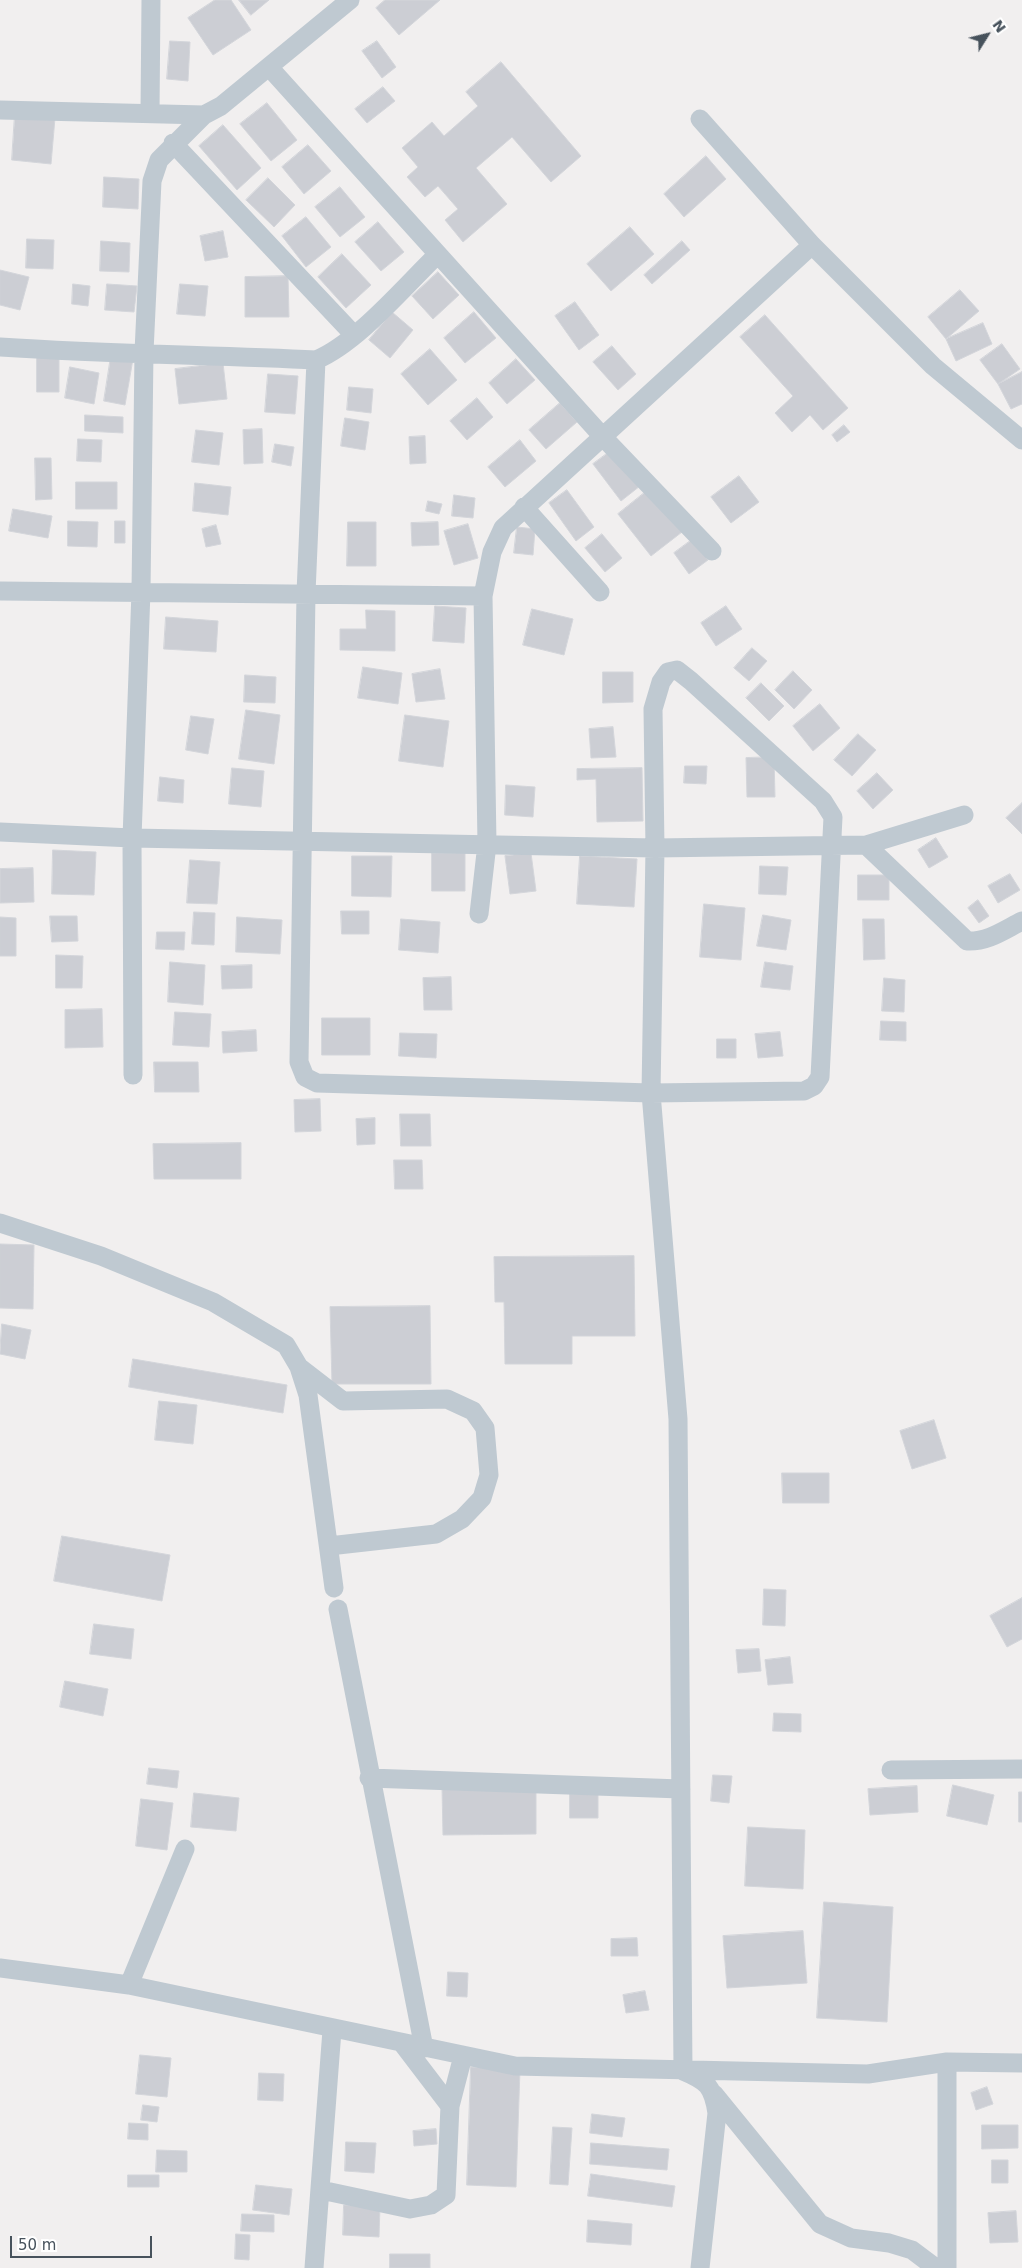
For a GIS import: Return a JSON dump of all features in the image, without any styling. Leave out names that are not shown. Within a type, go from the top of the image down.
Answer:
[{"type":"street","points":[[150,114],[151,0]]},
{"type":"street","points":[[133,1075],[132,838],[141,591],[144,352],[152,181],[159,160],[204,114],[221,106],[350,0]]},
{"type":"street","points":[[269,67],[603,437],[712,551]]},
{"type":"street","points":[[0,110],[204,114]]},
{"type":"street","points":[[700,119],[812,245],[933,366],[1022,440]]},
{"type":"street","points":[[174,143],[354,335]]},
{"type":"street","points":[[479,914],[487,844],[483,596],[492,552],[503,528],[812,245]]},
{"type":"street","points":[[0,347],[316,360],[334,352],[354,335],[437,255]]},
{"type":"street","points":[[316,360],[306,593],[302,840],[300,1062],[305,1077],[317,1084],[651,1092],[804,1092],[814,1086],[820,1077],[830,845],[833,817],[823,801],[678,670],[668,672],[661,682],[653,709],[655,848],[651,1092],[678,1419],[683,2070]]},
{"type":"street","points":[[524,507],[600,592]]},
{"type":"street","points":[[0,591],[483,596]]},
{"type":"street","points":[[0,832],[132,838],[655,848],[866,845],[964,815]]},
{"type":"street","points":[[866,845],[967,941],[990,938],[1022,921]]},
{"type":"street","points":[[0,1223],[101,1256],[212,1302],[286,1345],[299,1367],[308,1396],[334,1588]]},
{"type":"street","points":[[299,1367],[343,1401],[446,1400],[473,1411],[485,1428],[489,1475],[482,1498],[462,1519],[436,1534],[329,1546]]},
{"type":"street","points":[[338,1609],[424,2048]]},
{"type":"street","points":[[891,1770],[1022,1769]]},
{"type":"street","points":[[370,1778],[681,1789]]},
{"type":"street","points":[[130,1985],[185,1849]]},
{"type":"street","points":[[0,1968],[130,1985],[332,2030],[515,2066],[868,2074],[947,2062],[1022,2063]]},
{"type":"street","points":[[314,2268],[332,2030]]},
{"type":"street","points":[[402,2043],[450,2106]]},
{"type":"street","points":[[321,2190],[410,2209],[431,2205],[446,2195],[450,2106],[463,2056]]},
{"type":"street","points":[[947,2062],[947,2268]]},
{"type":"street","points":[[683,2070],[702,2079],[820,2224],[851,2238],[889,2243],[912,2250],[936,2268]]},
{"type":"street","points":[[700,2268],[717,2113],[714,2094]]},
{"type":"building","points":[[215,0],[231,0],[251,30],[213,55],[188,18]]},
{"type":"building","points":[[239,0],[269,0],[251,15]]},
{"type":"building","points":[[385,0],[440,0],[399,35],[376,8]]},
{"type":"building","points":[[170,41],[190,42],[188,81],[167,79]]},
{"type":"building","points":[[377,41],[396,67],[382,78],[362,51]]},
{"type":"building","points":[[501,62],[581,156],[551,182],[512,137],[476,168],[507,204],[463,242],[445,220],[458,209],[438,186],[425,197],[407,177],[418,167],[402,148],[432,122],[444,136],[478,106],[466,92]]},
{"type":"building","points":[[383,87],[395,101],[367,123],[355,109]]},
{"type":"building","points":[[267,103],[297,140],[271,161],[240,124]]},
{"type":"building","points":[[15,114],[55,118],[51,164],[12,160]]},
{"type":"building","points":[[223,125],[261,168],[237,190],[199,146]]},
{"type":"building","points":[[308,145],[331,171],[304,194],[282,167]]},
{"type":"building","points":[[706,156],[726,179],[684,217],[664,194]]},
{"type":"building","points":[[104,177],[139,179],[138,209],[103,207]]},
{"type":"building","points":[[268,178],[295,205],[274,227],[246,200]]},
{"type":"building","points":[[340,187],[365,217],[340,237],[315,207]]},
{"type":"building","points":[[306,217],[331,247],[306,267],[282,236]]},
{"type":"building","points":[[378,222],[404,252],[381,271],[355,242]]},
{"type":"building","points":[[630,227],[654,254],[611,291],[587,264]]},
{"type":"building","points":[[223,231],[228,257],[205,261],[200,236]]},
{"type":"building","points":[[27,239],[54,240],[53,269],[26,268]]},
{"type":"building","points":[[101,241],[130,243],[129,272],[100,271]]},
{"type":"building","points":[[682,241],[690,250],[652,284],[644,275]]},
{"type":"building","points":[[342,254],[371,285],[346,308],[318,277]]},
{"type":"building","points":[[0,270],[29,277],[20,310],[0,305]]},
{"type":"building","points":[[438,272],[459,295],[433,319],[412,296]]},
{"type":"building","points":[[288,276],[289,317],[245,317],[245,277]]},
{"type":"building","points":[[73,284],[90,286],[88,306],[72,304]]},
{"type":"building","points":[[107,284],[137,286],[134,312],[105,310]]},
{"type":"building","points":[[180,284],[208,286],[205,316],[177,314]]},
{"type":"building","points":[[960,290],[979,311],[946,339],[928,317]]},
{"type":"building","points":[[575,302],[599,335],[579,350],[555,316]]},
{"type":"building","points":[[392,312],[413,330],[390,358],[369,340]]},
{"type":"building","points":[[474,312],[496,338],[465,363],[444,338]]},
{"type":"building","points":[[765,315],[848,408],[823,430],[810,415],[792,432],[775,413],[793,396],[740,337]]},
{"type":"building","points":[[983,323],[992,344],[956,361],[946,339]]},
{"type":"building","points":[[1002,344],[1020,369],[998,384],[980,360]]},
{"type":"building","points":[[612,346],[636,374],[618,390],[593,362]]},
{"type":"building","points":[[430,349],[457,380],[428,405],[401,374]]},
{"type":"building","points":[[111,356],[133,359],[125,405],[104,401]]},
{"type":"building","points":[[37,357],[59,357],[59,392],[37,392]]},
{"type":"building","points":[[516,359],[535,380],[507,404],[489,383]]},
{"type":"building","points":[[223,363],[227,399],[179,404],[175,369]]},
{"type":"building","points":[[70,367],[99,373],[94,404],[65,398]]},
{"type":"building","points":[[1022,372],[1022,404],[1011,409],[998,384]]},
{"type":"building","points":[[268,374],[298,376],[295,414],[265,412]]},
{"type":"building","points":[[349,387],[373,389],[371,413],[347,410]]},
{"type":"building","points":[[477,398],[493,417],[467,440],[450,421]]},
{"type":"building","points":[[560,403],[577,422],[546,449],[529,430]]},
{"type":"building","points":[[85,415],[123,417],[123,433],[85,431]]},
{"type":"building","points":[[345,418],[369,422],[365,450],[341,446]]},
{"type":"building","points":[[844,425],[850,432],[837,442],[832,435]]},
{"type":"building","points":[[262,429],[263,463],[244,464],[243,430]]},
{"type":"building","points":[[196,430],[223,433],[219,465],[192,462]]},
{"type":"building","points":[[425,436],[426,463],[410,464],[409,437]]},
{"type":"building","points":[[78,439],[102,440],[101,462],[77,461]]},
{"type":"building","points":[[520,440],[536,461],[505,487],[488,467]]},
{"type":"building","points":[[275,444],[294,447],[291,466],[272,462]]},
{"type":"building","points":[[612,450],[640,486],[621,501],[593,464]]},
{"type":"building","points":[[35,458],[51,458],[52,499],[36,500]]},
{"type":"building","points":[[739,476],[759,502],[731,523],[711,497]]},
{"type":"building","points":[[76,482],[117,482],[117,509],[76,509]]},
{"type":"building","points":[[195,483],[231,487],[228,515],[193,511]]},
{"type":"building","points":[[567,490],[594,527],[576,541],[549,503]]},
{"type":"building","points":[[648,490],[682,532],[651,556],[618,514]]},
{"type":"building","points":[[454,495],[475,498],[473,518],[452,516]]},
{"type":"building","points":[[428,501],[442,504],[439,514],[426,511]]},
{"type":"building","points":[[13,509],[52,516],[48,538],[9,531]]},
{"type":"building","points":[[68,521],[98,522],[97,547],[68,546]]},
{"type":"building","points":[[115,521],[125,521],[125,543],[115,543]]},
{"type":"building","points":[[348,522],[376,522],[376,566],[347,566]]},
{"type":"building","points":[[438,522],[439,545],[412,546],[411,523]]},
{"type":"building","points":[[468,524],[478,558],[454,565],[444,531]]},
{"type":"building","points":[[216,525],[221,544],[206,547],[202,529]]},
{"type":"building","points":[[517,527],[535,529],[533,555],[514,553]]},
{"type":"building","points":[[602,534],[622,558],[605,572],[585,548]]},
{"type":"building","points":[[693,539],[708,560],[689,574],[674,553]]},
{"type":"building","points":[[435,606],[466,608],[464,643],[433,641]]},
{"type":"building","points":[[726,606],[742,629],[716,646],[701,623]]},
{"type":"building","points":[[532,609],[573,619],[564,655],[523,645]]},
{"type":"building","points":[[366,610],[395,611],[395,651],[340,650],[340,629],[366,629]]},
{"type":"building","points":[[166,617],[218,621],[216,652],[164,649]]},
{"type":"building","points":[[752,648],[767,661],[749,681],[734,668]]},
{"type":"building","points":[[363,667],[402,673],[398,704],[358,698]]},
{"type":"building","points":[[440,669],[445,699],[416,702],[412,674]]},
{"type":"building","points":[[793,671],[812,690],[794,709],[775,690]]},
{"type":"building","points":[[603,672],[633,672],[633,702],[603,703]]},
{"type":"building","points":[[245,675],[276,677],[275,703],[244,702]]},
{"type":"building","points":[[761,683],[784,706],[769,721],[746,698]]},
{"type":"building","points":[[820,704],[840,728],[813,751],[793,726]]},
{"type":"building","points":[[246,710],[280,715],[274,764],[239,759]]},
{"type":"building","points":[[405,715],[449,721],[443,767],[399,761]]},
{"type":"building","points":[[191,716],[214,719],[208,754],[186,750]]},
{"type":"building","points":[[613,727],[616,757],[591,758],[589,729]]},
{"type":"building","points":[[858,734],[876,750],[852,776],[834,760]]},
{"type":"building","points":[[774,757],[775,797],[747,797],[746,758]]},
{"type":"building","points":[[685,766],[707,766],[706,784],[684,783]]},
{"type":"building","points":[[232,768],[264,771],[261,807],[229,804]]},
{"type":"building","points":[[642,768],[643,821],[597,822],[596,779],[577,780],[577,769]]},
{"type":"building","points":[[877,773],[893,790],[873,809],[857,791]]},
{"type":"building","points":[[160,777],[184,780],[183,803],[158,801]]},
{"type":"building","points":[[506,785],[535,787],[533,817],[505,815]]},
{"type":"building","points":[[1022,803],[1022,834],[1006,818]]},
{"type":"building","points":[[936,838],[948,857],[929,868],[918,850]]},
{"type":"building","points":[[53,850],[96,852],[94,895],[52,894]]},
{"type":"building","points":[[432,853],[465,853],[465,891],[432,891]]},
{"type":"building","points":[[531,853],[536,891],[510,894],[505,856]]},
{"type":"building","points":[[352,856],[392,856],[391,897],[352,896]]},
{"type":"building","points":[[580,856],[637,859],[634,907],[577,904]]},
{"type":"building","points":[[190,860],[220,862],[217,904],[187,903]]},
{"type":"building","points":[[760,866],[788,867],[786,895],[759,894]]},
{"type":"building","points":[[33,868],[34,902],[0,903],[0,869]]},
{"type":"building","points":[[1010,874],[1020,890],[998,903],[988,886]]},
{"type":"building","points":[[858,875],[889,875],[889,900],[858,900]]},
{"type":"building","points":[[978,900],[989,916],[979,923],[968,908]]},
{"type":"building","points":[[704,904],[745,908],[741,960],[700,957]]},
{"type":"building","points":[[341,911],[369,911],[369,934],[342,934]]},
{"type":"building","points":[[194,912],[215,913],[214,945],[192,944]]},
{"type":"building","points":[[763,915],[791,920],[786,950],[757,946]]},
{"type":"building","points":[[50,916],[77,916],[78,941],[52,942]]},
{"type":"building","points":[[0,917],[16,918],[16,956],[0,956]]},
{"type":"building","points":[[237,917],[282,920],[280,954],[236,952]]},
{"type":"building","points":[[401,919],[440,922],[438,953],[399,950]]},
{"type":"building","points":[[863,919],[884,919],[885,959],[864,960]]},
{"type":"building","points":[[157,932],[185,932],[184,950],[156,949]]},
{"type":"building","points":[[56,955],[83,956],[82,988],[56,988]]},
{"type":"building","points":[[170,962],[205,965],[203,1005],[168,1002]]},
{"type":"building","points":[[765,962],[793,966],[790,990],[761,987]]},
{"type":"building","points":[[252,965],[252,988],[222,989],[221,966]]},
{"type":"building","points":[[451,977],[452,1010],[424,1010],[423,978]]},
{"type":"building","points":[[884,978],[905,980],[904,1012],[882,1011]]},
{"type":"building","points":[[102,1009],[103,1047],[65,1048],[65,1010]]},
{"type":"building","points":[[175,1012],[211,1014],[209,1047],[173,1045]]},
{"type":"building","points":[[322,1018],[370,1018],[370,1055],[322,1055]]},
{"type":"building","points":[[881,1021],[906,1022],[906,1041],[880,1040]]},
{"type":"building","points":[[256,1030],[257,1051],[223,1053],[222,1032]]},
{"type":"building","points":[[780,1032],[783,1056],[758,1058],[755,1034]]},
{"type":"building","points":[[400,1033],[437,1034],[436,1058],[399,1056]]},
{"type":"building","points":[[717,1039],[736,1039],[736,1058],[717,1058]]},
{"type":"building","points":[[154,1062],[198,1062],[199,1092],[155,1092]]},
{"type":"building","points":[[320,1099],[321,1131],[295,1132],[294,1100]]},
{"type":"building","points":[[400,1114],[430,1114],[431,1146],[401,1146]]},
{"type":"building","points":[[375,1118],[375,1144],[357,1145],[356,1119]]},
{"type":"building","points":[[241,1143],[241,1179],[154,1179],[153,1144]]},
{"type":"building","points":[[394,1160],[422,1160],[423,1189],[395,1189]]},
{"type":"building","points":[[0,1244],[34,1245],[33,1309],[0,1308]]},
{"type":"building","points":[[634,1256],[635,1336],[572,1336],[572,1364],[505,1364],[504,1302],[495,1302],[494,1257]]},
{"type":"building","points":[[430,1306],[431,1384],[332,1384],[330,1307]]},
{"type":"building","points":[[2,1324],[31,1330],[25,1359],[0,1354]]},
{"type":"building","points":[[133,1359],[287,1385],[283,1413],[129,1387]]},
{"type":"building","points":[[159,1401],[197,1405],[193,1444],[155,1440]]},
{"type":"building","points":[[934,1420],[946,1458],[912,1469],[900,1431]]},
{"type":"building","points":[[782,1473],[829,1473],[829,1503],[783,1503]]},
{"type":"building","points":[[62,1536],[170,1555],[162,1601],[54,1581]]},
{"type":"building","points":[[764,1589],[786,1590],[785,1626],[763,1625]]},
{"type":"building","points":[[1022,1598],[1022,1639],[1007,1647],[990,1616]]},
{"type":"building","points":[[94,1624],[134,1629],[131,1659],[90,1654]]},
{"type":"building","points":[[759,1649],[761,1671],[738,1673],[736,1650]]},
{"type":"building","points":[[790,1657],[793,1683],[768,1685],[765,1660]]},
{"type":"building","points":[[65,1681],[108,1689],[103,1716],[60,1707]]},
{"type":"building","points":[[774,1713],[801,1714],[801,1732],[773,1731]]},
{"type":"building","points":[[149,1768],[179,1771],[177,1788],[147,1784]]},
{"type":"building","points":[[713,1775],[732,1776],[729,1803],[711,1801]]},
{"type":"building","points":[[953,1785],[994,1795],[987,1825],[947,1816]]},
{"type":"building","points":[[536,1786],[536,1834],[443,1835],[442,1787]]},
{"type":"building","points":[[917,1786],[918,1812],[870,1815],[868,1789]]},
{"type":"building","points":[[1019,1792],[1022,1792],[1022,1822],[1019,1822]]},
{"type":"building","points":[[194,1793],[239,1798],[236,1831],[191,1827]]},
{"type":"building","points":[[570,1794],[598,1794],[598,1818],[570,1818]]},
{"type":"building","points":[[141,1799],[173,1803],[167,1850],[136,1846]]},
{"type":"building","points":[[748,1827],[805,1830],[803,1889],[745,1886]]},
{"type":"building","points":[[824,1902],[893,1907],[887,2022],[817,2018]]},
{"type":"building","points":[[803,1931],[807,1983],[727,1988],[723,1936]]},
{"type":"building","points":[[637,1938],[638,1956],[611,1956],[611,1939]]},
{"type":"building","points":[[448,1972],[468,1973],[467,1997],[447,1996]]},
{"type":"building","points":[[645,1991],[649,2010],[626,2013],[623,1995]]},
{"type":"building","points":[[140,2055],[171,2058],[167,2097],[136,2094]]},
{"type":"building","points":[[471,2067],[520,2069],[516,2187],[467,2185]]},
{"type":"building","points":[[259,2073],[284,2074],[283,2101],[258,2100]]},
{"type":"building","points":[[987,2087],[993,2104],[976,2110],[971,2093]]},
{"type":"building","points":[[143,2105],[159,2107],[157,2122],[141,2120]]},
{"type":"building","points":[[592,2114],[625,2118],[622,2137],[590,2133]]},
{"type":"building","points":[[129,2123],[148,2124],[148,2140],[128,2139]]},
{"type":"building","points":[[982,2125],[1018,2125],[1018,2148],[982,2149]]},
{"type":"building","points":[[553,2127],[572,2128],[568,2185],[550,2184]]},
{"type":"building","points":[[436,2129],[437,2144],[414,2146],[413,2131]]},
{"type":"building","points":[[346,2142],[376,2143],[374,2173],[345,2171]]},
{"type":"building","points":[[591,2143],[669,2149],[667,2170],[590,2164]]},
{"type":"building","points":[[157,2150],[187,2151],[187,2172],[156,2172]]},
{"type":"building","points":[[992,2160],[1008,2160],[1008,2183],[992,2183]]},
{"type":"building","points":[[591,2174],[675,2186],[672,2207],[588,2196]]},
{"type":"building","points":[[128,2175],[159,2175],[159,2187],[128,2187]]},
{"type":"building","points":[[256,2185],[292,2189],[289,2215],[253,2210]]},
{"type":"building","points":[[344,2205],[380,2206],[379,2237],[343,2235]]},
{"type":"building","points":[[1016,2211],[1018,2242],[990,2243],[988,2213]]},
{"type":"building","points":[[242,2214],[274,2215],[274,2232],[241,2231]]},
{"type":"building","points":[[588,2220],[632,2224],[631,2245],[587,2242]]},
{"type":"building","points":[[236,2234],[250,2235],[249,2260],[235,2259]]},
{"type":"building","points":[[390,2254],[430,2254],[430,2268],[390,2268]]}]
